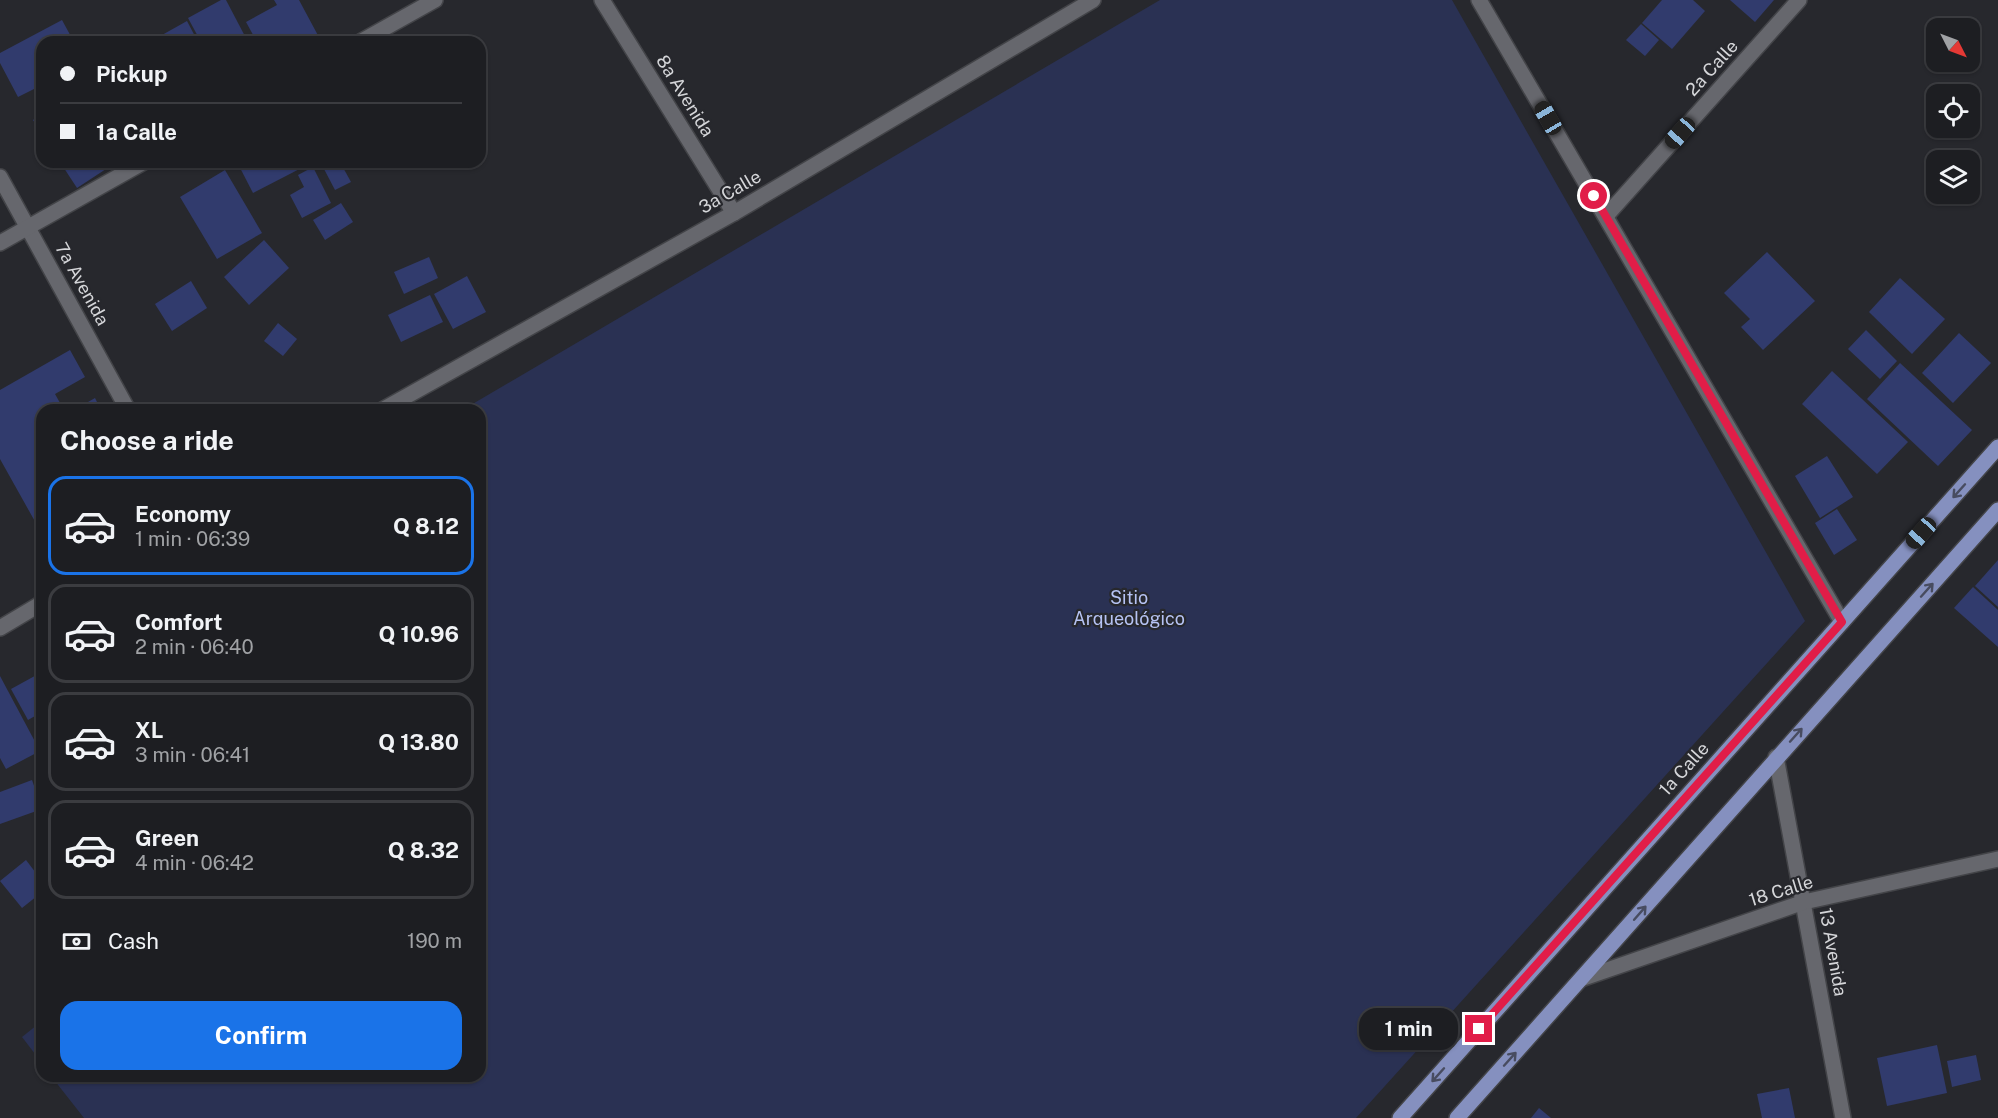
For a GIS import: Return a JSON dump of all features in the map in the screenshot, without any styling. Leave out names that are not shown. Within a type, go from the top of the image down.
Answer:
[{"type":"main road","name":"1a Calle","points":[[1400,1118],[1998,447]]},
{"type":"main road","points":[[1458,1118],[1776,757],[1998,510]]},
{"type":"street","points":[[371,36],[435,0]]},
{"type":"street","name":"8a Avenida","points":[[602,0],[734,213]]},
{"type":"street","name":"3a Calle","points":[[393,404],[734,213],[1093,0]]},
{"type":"street","points":[[1479,0],[1842,622]]},
{"type":"street","name":"2a Calle","points":[[1606,216],[1799,0]]},
{"type":"street","points":[[0,243],[133,168]]},
{"type":"street","name":"7a Avenida","points":[[0,177],[125,404]]},
{"type":"street","points":[[0,628],[36,607]]},
{"type":"street","name":"13 Avenida","points":[[1776,757],[1843,1118]]},
{"type":"street","name":"18 Calle","points":[[1581,979],[1804,902],[1998,859]]},
{"type":"green space","name":"Sitio Arqueológico","points":[[1160,0],[1452,0],[1805,621],[1356,1118],[84,1118],[56,1082],[486,1082],[486,404],[473,404]]},
{"type":"green space","points":[[36,1026],[36,1055],[22,1037]]},
{"type":"building","points":[[221,0],[226,0],[245,36],[198,36],[188,18]]},
{"type":"building","points":[[274,0],[299,0],[318,36],[254,36],[246,22],[277,5]]},
{"type":"building","points":[[1662,0],[1693,0],[1705,11],[1672,49],[1642,23]]},
{"type":"building","points":[[1730,0],[1774,0],[1755,22]]},
{"type":"building","points":[[62,20],[71,36],[36,36],[36,88],[18,97],[0,63],[0,53]]},
{"type":"building","points":[[187,21],[195,36],[163,36]]},
{"type":"building","points":[[1641,24],[1659,40],[1645,56],[1626,40]]},
{"type":"building","points":[[64,168],[106,169],[77,188]]},
{"type":"building","points":[[240,168],[301,168],[253,193]]},
{"type":"building","points":[[314,168],[331,203],[302,218],[290,195],[304,187],[298,175]]},
{"type":"building","points":[[343,168],[351,182],[335,190],[324,169]]},
{"type":"building","points":[[225,170],[262,233],[217,259],[180,197]]},
{"type":"building","points":[[341,203],[353,222],[325,240],[313,220]]},
{"type":"building","points":[[264,240],[289,268],[249,305],[224,277]]},
{"type":"building","points":[[1767,252],[1815,301],[1763,350],[1741,327],[1750,319],[1724,293]]},
{"type":"building","points":[[429,257],[438,278],[404,294],[394,272]]},
{"type":"building","points":[[467,276],[486,312],[453,329],[434,294]]},
{"type":"building","points":[[1900,278],[1945,319],[1912,354],[1869,312]]},
{"type":"building","points":[[191,281],[207,308],[172,331],[155,304]]},
{"type":"building","points":[[430,295],[443,322],[401,342],[388,315]]},
{"type":"building","points":[[278,323],[297,339],[283,356],[264,341]]},
{"type":"building","points":[[1866,330],[1897,361],[1880,379],[1848,349]]},
{"type":"building","points":[[1959,333],[1991,363],[1953,403],[1922,373]]},
{"type":"building","points":[[70,350],[85,377],[55,394],[61,404],[36,404],[36,523],[0,459],[0,390]]},
{"type":"building","points":[[1900,363],[1972,430],[1938,466],[1867,399]]},
{"type":"building","points":[[1832,371],[1908,442],[1877,474],[1802,404]]},
{"type":"building","points":[[95,398],[98,404],[84,404]]},
{"type":"building","points":[[1827,456],[1853,497],[1820,518],[1795,476]]},
{"type":"building","points":[[1837,509],[1857,540],[1834,555],[1815,523]]},
{"type":"building","points":[[1998,560],[1998,607],[1975,586]]},
{"type":"building","points":[[1973,587],[1998,610],[1998,647],[1954,608]]},
{"type":"building","points":[[36,675],[36,715],[28,720],[11,689]]},
{"type":"building","points":[[0,676],[36,744],[36,753],[6,769],[0,758]]},
{"type":"building","points":[[32,780],[36,792],[36,811],[0,824],[0,792]]},
{"type":"building","points":[[26,860],[36,873],[36,897],[22,908],[0,881]]},
{"type":"building","points":[[1937,1045],[1947,1093],[1887,1106],[1877,1058]]},
{"type":"building","points":[[1976,1055],[1981,1080],[1952,1087],[1947,1061]]},
{"type":"building","points":[[1789,1088],[1795,1118],[1762,1118],[1757,1094]]},
{"type":"building","points":[[1539,1108],[1551,1118],[1531,1118]]},
{"type":"route","points":[[1479,1029],[1842,622],[1594,196]]}]
